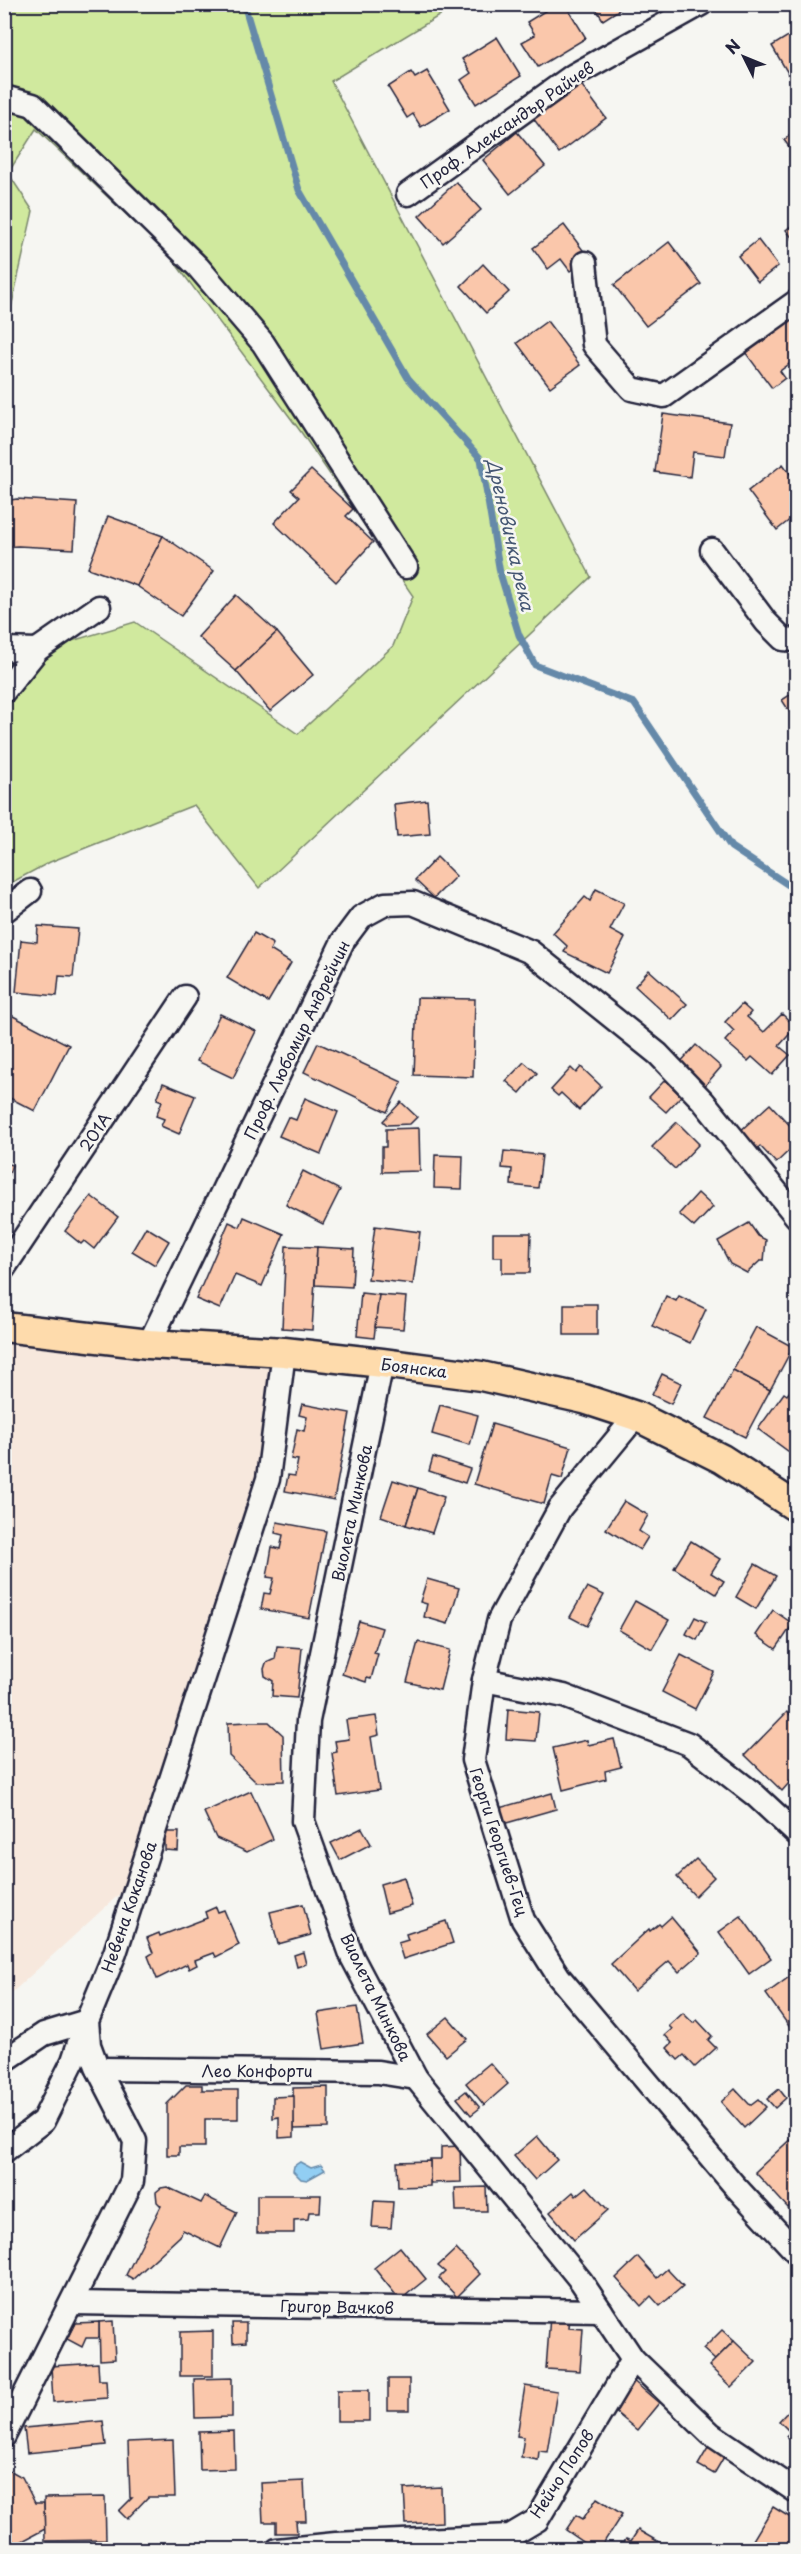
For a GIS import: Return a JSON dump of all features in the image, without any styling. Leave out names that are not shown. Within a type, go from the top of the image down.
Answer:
[{"type":"main road","name":"Боянска","points":[[4,1327],[149,1344],[284,1352],[382,1363],[482,1376],[584,1399],[636,1416],[723,1459],[796,1507]]},
{"type":"street","name":"Проф. Александър Райчев","points":[[408,194],[574,75],[701,4]]},
{"type":"street","points":[[4,97],[33,105],[198,267],[263,343],[406,567]]},
{"type":"street","points":[[585,263],[594,345],[632,389],[664,396],[796,302]]},
{"type":"street","points":[[712,550],[766,622],[783,639],[796,640]]},
{"type":"street","points":[[4,691],[37,650],[99,607]]},
{"type":"street","points":[[4,649],[37,650]]},
{"type":"street","points":[[4,911],[30,891]]},
{"type":"street","name":"Проф. Любомир Андрейчин","points":[[149,1344],[343,941],[361,917],[385,904],[413,903],[531,952],[658,1054],[703,1101],[796,1216]]},
{"type":"street","name":"201А","points":[[4,1268],[185,997]]},
{"type":"street","name":"Невена Коканова","points":[[4,2151],[43,2121],[73,2061],[115,1953],[268,1479],[284,1352]]},
{"type":"street","name":"Виолета Минкова","points":[[382,1363],[308,1721],[303,1821],[352,1957],[416,2078],[581,2281],[633,2359],[711,2434],[796,2491]]},
{"type":"street","name":"Георги Георгиев-Гец","points":[[636,1416],[560,1508],[499,1620],[484,1680],[473,1760],[523,1920],[559,1977],[734,2186],[796,2252]]},
{"type":"street","points":[[484,1680],[564,1696],[689,1744],[755,1795],[796,1833]]},
{"type":"street","points":[[4,2061],[44,2034],[87,2021],[89,2045],[98,2069],[135,2141],[132,2181],[4,2436]]},
{"type":"street","name":"Лео Конфорти","points":[[98,2069],[378,2072],[416,2078]]},
{"type":"street","name":"Григор Вачков","points":[[72,2303],[601,2311]]},
{"type":"street","name":"Нейчо Попов","points":[[277,2550],[336,2544],[510,2536],[537,2520],[633,2359]]},
{"type":"shaded area","points":[[5,1327],[284,1352],[268,1479],[138,1877],[5,1999]]},
{"type":"green space","points":[[5,5],[457,5],[331,81],[591,577],[259,888],[194,805],[50,862],[5,886],[5,661],[135,622],[298,734],[393,646],[413,596],[301,432],[170,256],[36,129],[8,173],[33,211],[5,334]]},
{"type":"water","points":[[300,2162],[311,2168],[321,2165],[325,2170],[307,2180],[301,2179],[293,2171],[294,2166]]},
{"type":"building","points":[[556,4],[565,4],[586,38],[538,67],[522,42],[535,35],[527,22]]},
{"type":"building","points":[[593,4],[628,4],[603,20]]},
{"type":"building","points":[[793,33],[796,40],[796,71],[789,75],[772,46]]},
{"type":"building","points":[[497,37],[521,76],[476,104],[461,80],[471,73],[462,59]]},
{"type":"building","points":[[427,71],[450,109],[421,127],[413,114],[407,118],[388,87],[411,72],[415,78]]},
{"type":"building","points":[[580,83],[606,118],[559,153],[533,118]]},
{"type":"building","points":[[796,130],[796,156],[784,140]]},
{"type":"building","points":[[517,132],[545,166],[510,194],[483,160]]},
{"type":"building","points":[[456,182],[481,210],[443,243],[419,216]]},
{"type":"building","points":[[796,222],[796,243],[786,230]]},
{"type":"building","points":[[564,225],[589,258],[570,271],[561,259],[548,269],[533,248]]},
{"type":"building","points":[[758,240],[778,266],[758,282],[738,256]]},
{"type":"building","points":[[669,242],[701,284],[646,326],[614,285]]},
{"type":"building","points":[[483,264],[509,292],[486,313],[461,286]]},
{"type":"building","points":[[796,312],[796,359],[780,371],[785,378],[772,388],[745,352]]},
{"type":"building","points":[[547,321],[580,365],[550,387],[517,343]]},
{"type":"building","points":[[663,414],[730,423],[725,456],[693,452],[690,477],[655,472]]},
{"type":"building","points":[[783,464],[796,482],[796,515],[777,530],[748,491]]},
{"type":"building","points":[[311,470],[353,509],[346,516],[373,542],[336,582],[274,523],[299,497],[291,490]]},
{"type":"building","points":[[17,499],[77,503],[74,549],[4,547],[4,501]]},
{"type":"building","points":[[108,516],[163,536],[137,586],[88,568]]},
{"type":"building","points":[[163,536],[214,571],[181,616],[137,586]]},
{"type":"building","points":[[236,595],[277,632],[236,671],[198,637]]},
{"type":"building","points":[[277,632],[313,675],[270,711],[236,671]]},
{"type":"building","points":[[796,691],[796,719],[795,720],[782,700]]},
{"type":"building","points":[[427,800],[430,834],[397,837],[394,804]]},
{"type":"building","points":[[437,857],[456,876],[434,898],[415,880]]},
{"type":"building","points":[[596,889],[624,903],[610,930],[625,938],[607,973],[564,952],[567,946],[553,933],[585,897],[590,901]]},
{"type":"building","points":[[38,926],[78,929],[73,977],[59,976],[57,996],[16,992],[21,940],[37,942]]},
{"type":"building","points":[[254,933],[273,944],[270,950],[291,963],[268,1002],[227,978]]},
{"type":"building","points":[[649,970],[687,1004],[672,1020],[635,986]]},
{"type":"building","points":[[417,998],[475,999],[473,1077],[414,1075]]},
{"type":"building","points":[[742,1004],[751,1012],[747,1017],[764,1032],[782,1014],[796,1027],[779,1046],[790,1055],[772,1075],[752,1057],[748,1061],[725,1041],[734,1031],[725,1022]]},
{"type":"building","points":[[220,1014],[256,1031],[233,1078],[197,1061]]},
{"type":"building","points":[[11,1015],[69,1045],[35,1111],[4,1095],[4,1026]]},
{"type":"building","points":[[318,1043],[402,1082],[387,1112],[304,1072]]},
{"type":"building","points":[[696,1045],[721,1067],[703,1088],[678,1065]]},
{"type":"building","points":[[524,1062],[537,1073],[520,1093],[506,1081]]},
{"type":"building","points":[[581,1067],[601,1086],[579,1110],[561,1093],[558,1096],[551,1090],[571,1068],[576,1073]]},
{"type":"building","points":[[665,1080],[681,1096],[666,1112],[649,1097]]},
{"type":"building","points":[[163,1083],[195,1096],[179,1134],[161,1126],[164,1119],[156,1116],[162,1101],[157,1099]]},
{"type":"building","points":[[305,1098],[338,1112],[321,1154],[279,1136],[288,1117],[296,1120]]},
{"type":"building","points":[[401,1102],[417,1117],[410,1124],[387,1125],[383,1121]]},
{"type":"building","points":[[770,1104],[796,1132],[796,1144],[776,1163],[760,1146],[756,1150],[739,1132]]},
{"type":"building","points":[[677,1122],[699,1144],[675,1169],[652,1147]]},
{"type":"building","points":[[419,1128],[420,1171],[382,1172],[382,1147],[386,1147],[386,1129]]},
{"type":"building","points":[[504,1151],[542,1155],[538,1188],[511,1185],[512,1169],[502,1168]]},
{"type":"building","points":[[435,1155],[463,1156],[462,1189],[434,1188]]},
{"type":"building","points":[[4,1163],[12,1165],[4,1190]]},
{"type":"building","points":[[303,1171],[340,1190],[323,1224],[286,1205]]},
{"type":"building","points":[[698,1193],[713,1207],[694,1227],[679,1214]]},
{"type":"building","points":[[91,1196],[118,1217],[94,1249],[84,1241],[81,1244],[65,1231]]},
{"type":"building","points":[[244,1217],[284,1234],[262,1286],[235,1275],[220,1309],[196,1299],[229,1222],[240,1227]]},
{"type":"building","points":[[749,1223],[758,1236],[766,1240],[764,1261],[760,1261],[747,1273],[730,1264],[718,1241]]},
{"type":"building","points":[[375,1226],[420,1232],[413,1284],[368,1279]]},
{"type":"building","points":[[146,1227],[169,1241],[155,1265],[132,1251]]},
{"type":"building","points":[[493,1233],[531,1233],[530,1273],[502,1273],[502,1257],[493,1257]]},
{"type":"building","points":[[286,1246],[317,1247],[312,1330],[282,1328]]},
{"type":"building","points":[[317,1247],[354,1249],[352,1287],[315,1285]]},
{"type":"building","points":[[361,1293],[379,1295],[374,1338],[357,1336]]},
{"type":"building","points":[[379,1295],[406,1297],[403,1329],[375,1327]]},
{"type":"building","points":[[666,1296],[676,1301],[679,1296],[706,1309],[690,1343],[652,1326]]},
{"type":"building","points":[[564,1304],[597,1304],[597,1335],[564,1335]]},
{"type":"building","points":[[756,1327],[793,1347],[770,1390],[733,1370]]},
{"type":"building","points":[[733,1370],[770,1390],[745,1437],[707,1418]]},
{"type":"building","points":[[662,1374],[681,1383],[671,1404],[652,1395]]},
{"type":"building","points":[[791,1390],[796,1394],[796,1457],[758,1429],[784,1393],[787,1395]]},
{"type":"building","points":[[302,1404],[350,1413],[334,1500],[285,1491],[288,1475],[295,1476],[298,1460],[291,1459],[297,1429],[304,1431],[307,1417],[299,1415]]},
{"type":"building","points":[[440,1405],[478,1415],[470,1445],[432,1434]]},
{"type":"building","points":[[492,1424],[571,1447],[562,1479],[552,1476],[544,1504],[474,1484]]},
{"type":"building","points":[[433,1457],[470,1469],[465,1483],[429,1471]]},
{"type":"building","points":[[393,1480],[418,1488],[406,1525],[381,1516]]},
{"type":"building","points":[[418,1488],[444,1497],[432,1533],[406,1525]]},
{"type":"building","points":[[624,1501],[648,1515],[639,1531],[648,1537],[640,1550],[606,1529]]},
{"type":"building","points":[[277,1522],[326,1531],[309,1618],[261,1609],[264,1593],[270,1594],[274,1578],[267,1577],[272,1547],[280,1549],[283,1535],[275,1533]]},
{"type":"building","points":[[691,1541],[720,1559],[711,1573],[724,1581],[716,1594],[674,1568]]},
{"type":"building","points":[[755,1564],[776,1576],[756,1609],[736,1597]]},
{"type":"building","points":[[427,1579],[459,1588],[448,1624],[424,1617],[427,1604],[420,1602]]},
{"type":"building","points":[[587,1587],[604,1595],[587,1626],[570,1617]]},
{"type":"building","points":[[635,1601],[669,1620],[652,1649],[619,1630]]},
{"type":"building","points":[[773,1610],[793,1624],[776,1649],[756,1635]]},
{"type":"building","points":[[695,1617],[706,1622],[697,1640],[686,1634]]},
{"type":"building","points":[[359,1621],[382,1628],[374,1653],[378,1654],[371,1679],[367,1678],[366,1682],[342,1674]]},
{"type":"building","points":[[418,1642],[450,1650],[440,1690],[407,1682]]},
{"type":"building","points":[[277,1646],[302,1648],[297,1698],[272,1696],[273,1681],[265,1676],[264,1669],[266,1663],[275,1659]]},
{"type":"building","points":[[681,1655],[714,1672],[695,1709],[662,1692]]},
{"type":"building","points":[[508,1709],[539,1712],[536,1741],[506,1739]]},
{"type":"building","points":[[787,1712],[796,1720],[796,1775],[782,1791],[745,1755]]},
{"type":"building","points":[[376,1716],[379,1735],[371,1737],[379,1790],[338,1796],[332,1753],[337,1752],[335,1741],[349,1739],[346,1720]]},
{"type":"building","points":[[269,1722],[283,1735],[284,1781],[256,1782],[229,1756],[228,1723]]},
{"type":"building","points":[[614,1739],[621,1767],[605,1771],[606,1779],[563,1790],[553,1748],[587,1740],[588,1745]]},
{"type":"building","points":[[251,1791],[273,1839],[247,1852],[216,1838],[204,1812]]},
{"type":"building","points":[[552,1793],[556,1809],[503,1824],[499,1808]]},
{"type":"building","points":[[362,1828],[371,1844],[340,1860],[331,1843]]},
{"type":"building","points":[[165,1832],[179,1832],[178,1851],[165,1850]]},
{"type":"building","points":[[696,1859],[714,1877],[695,1896],[677,1877]]},
{"type":"building","points":[[404,1877],[412,1906],[387,1913],[380,1884]]},
{"type":"building","points":[[303,1904],[311,1935],[278,1944],[270,1912]]},
{"type":"building","points":[[216,1907],[218,1912],[224,1910],[239,1945],[216,1957],[214,1953],[195,1960],[197,1965],[189,1969],[187,1964],[157,1979],[148,1956],[153,1953],[147,1938],[159,1933],[160,1936],[207,1918],[205,1912]]},
{"type":"building","points":[[741,1916],[771,1958],[749,1974],[719,1932]]},
{"type":"building","points":[[671,1917],[701,1953],[679,1972],[669,1961],[634,1991],[611,1964],[649,1929],[650,1931],[659,1924],[661,1926]]},
{"type":"building","points":[[446,1921],[453,1943],[403,1959],[398,1943],[408,1940],[406,1934]]},
{"type":"building","points":[[303,1952],[306,1964],[297,1967],[294,1955]]},
{"type":"building","points":[[796,1972],[796,2036],[766,1994]]},
{"type":"building","points":[[357,2007],[363,2043],[324,2049],[318,2013]]},
{"type":"building","points":[[683,2013],[693,2023],[697,2020],[712,2036],[708,2040],[716,2048],[695,2067],[684,2055],[678,2060],[667,2048],[672,2043],[665,2035],[672,2029],[669,2026]]},
{"type":"building","points":[[448,2017],[467,2039],[446,2056],[427,2034]]},
{"type":"building","points":[[490,2063],[508,2084],[484,2105],[466,2083]]},
{"type":"building","points":[[186,2085],[202,2085],[202,2090],[238,2090],[238,2119],[205,2119],[205,2147],[179,2147],[179,2155],[167,2155],[167,2104]]},
{"type":"building","points":[[328,2087],[328,2128],[294,2129],[293,2088]]},
{"type":"building","points":[[735,2089],[750,2105],[758,2099],[766,2107],[744,2128],[721,2102]]},
{"type":"building","points":[[779,2089],[786,2098],[775,2108],[767,2099]]},
{"type":"building","points":[[466,2091],[480,2108],[471,2115],[457,2098]]},
{"type":"building","points":[[294,2096],[294,2137],[279,2138],[279,2117],[273,2118],[273,2097]]},
{"type":"building","points":[[796,2134],[796,2200],[788,2208],[755,2172]]},
{"type":"building","points":[[537,2136],[557,2160],[535,2180],[514,2156]]},
{"type":"building","points":[[460,2146],[461,2182],[430,2183],[430,2159],[441,2159],[441,2147]]},
{"type":"building","points":[[430,2161],[430,2186],[398,2187],[397,2162]]},
{"type":"building","points":[[167,2187],[201,2203],[205,2196],[237,2212],[220,2248],[183,2230],[180,2236],[133,2279],[126,2275],[161,2206],[157,2202],[156,2192]]},
{"type":"building","points":[[486,2187],[487,2211],[456,2211],[455,2188]]},
{"type":"building","points":[[587,2187],[608,2210],[574,2240],[550,2212],[573,2192],[576,2196]]},
{"type":"building","points":[[257,2195],[321,2195],[320,2212],[309,2212],[308,2219],[294,2220],[294,2233],[257,2233]]},
{"type":"building","points":[[374,2201],[393,2202],[391,2228],[372,2227]]},
{"type":"building","points":[[400,2247],[426,2279],[400,2300],[374,2268]]},
{"type":"building","points":[[456,2249],[480,2274],[457,2297],[439,2278],[445,2272],[438,2266]]},
{"type":"building","points":[[638,2257],[657,2278],[667,2269],[683,2286],[660,2306],[651,2296],[641,2306],[616,2278]]},
{"type":"building","points":[[550,2316],[570,2317],[569,2328],[583,2329],[580,2371],[546,2369]]},
{"type":"building","points":[[113,2321],[115,2359],[100,2360],[99,2322]]},
{"type":"building","points":[[99,2322],[99,2338],[86,2338],[82,2347],[67,2339],[75,2323]]},
{"type":"building","points":[[232,2323],[246,2323],[246,2342],[233,2343]]},
{"type":"building","points":[[722,2330],[734,2341],[715,2360],[703,2349]]},
{"type":"building","points":[[213,2331],[213,2376],[180,2376],[180,2332]]},
{"type":"building","points":[[734,2341],[756,2362],[731,2387],[709,2366]]},
{"type":"building","points":[[98,2363],[99,2380],[106,2380],[107,2398],[53,2402],[51,2366]]},
{"type":"building","points":[[232,2378],[232,2417],[195,2418],[194,2379]]},
{"type":"building","points":[[388,2379],[409,2379],[409,2410],[388,2410]]},
{"type":"building","points":[[631,2379],[659,2403],[637,2430],[608,2406]]},
{"type":"building","points":[[525,2386],[557,2391],[547,2452],[539,2451],[538,2460],[521,2457],[524,2437],[517,2436]]},
{"type":"building","points":[[337,2390],[369,2390],[369,2421],[337,2421]]},
{"type":"building","points":[[796,2403],[796,2446],[786,2436],[790,2432],[779,2421]]},
{"type":"building","points":[[103,2421],[106,2445],[27,2453],[24,2428]]},
{"type":"building","points":[[234,2431],[235,2469],[200,2470],[199,2432]]},
{"type":"building","points":[[173,2440],[175,2497],[148,2497],[127,2519],[119,2511],[132,2498],[130,2498],[128,2442]]},
{"type":"building","points":[[712,2441],[728,2450],[714,2474],[698,2465]]},
{"type":"building","points":[[11,2471],[22,2477],[35,2503],[44,2503],[45,2529],[15,2545],[9,2532],[4,2534],[4,2473]]},
{"type":"building","points":[[304,2481],[306,2521],[296,2521],[297,2533],[276,2533],[276,2522],[263,2522],[261,2483]]},
{"type":"building","points":[[441,2487],[442,2522],[406,2524],[404,2489]]},
{"type":"building","points":[[105,2497],[106,2540],[45,2541],[44,2498]]},
{"type":"building","points":[[597,2498],[622,2514],[599,2550],[595,2550],[566,2530],[576,2515],[583,2519]]},
{"type":"building","points":[[773,2507],[796,2521],[796,2531],[786,2550],[747,2550]]},
{"type":"building","points":[[638,2530],[664,2545],[661,2550],[619,2550],[626,2539],[631,2541]]},
{"type":"waterway","name":"Дреновичка река","points":[[244,4],[299,190],[408,378],[481,459],[500,573],[519,635],[535,665],[634,703],[731,847],[796,890]]}]
